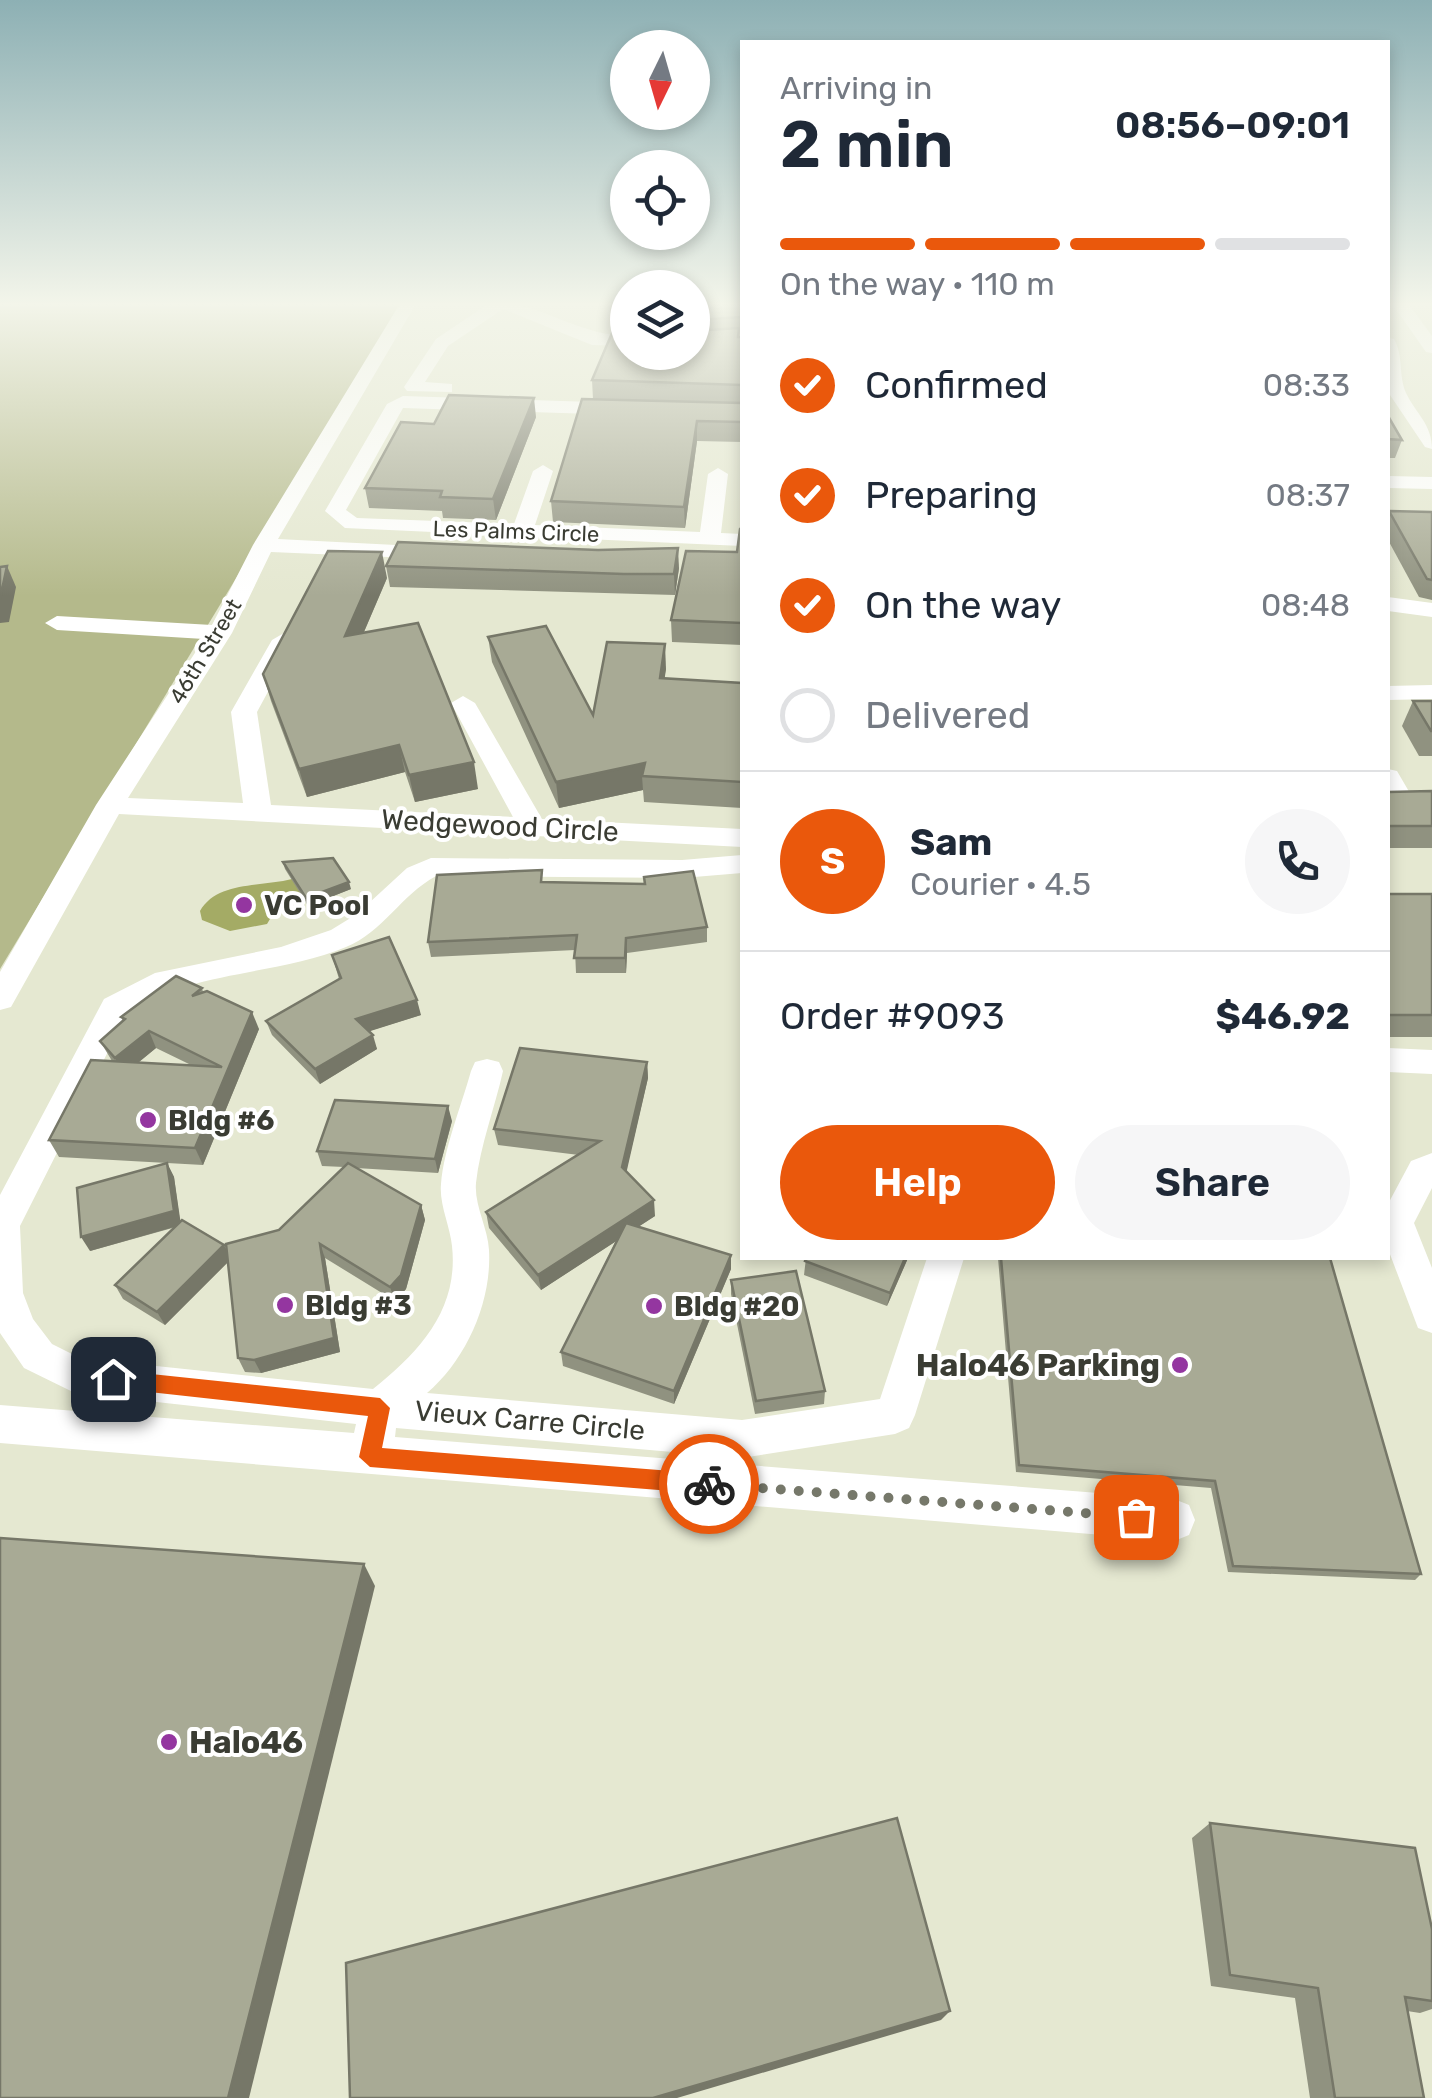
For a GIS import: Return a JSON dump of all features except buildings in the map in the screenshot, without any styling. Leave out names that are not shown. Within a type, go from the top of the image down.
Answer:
[{"type":"street","points":[[351,400],[647,402],[616,400]]},
{"type":"street","name":"46th Street","points":[[0,999],[110,805],[220,633],[264,545],[351,400]]},
{"type":"street","points":[[1403,400],[1432,442]]},
{"type":"street","name":"Les Palms Circle","points":[[402,402],[396,404],[335,511],[352,524],[740,540]]},
{"type":"street","points":[[522,531],[543,471]]},
{"type":"street","points":[[306,474],[355,476]]},
{"type":"street","points":[[710,538],[718,474]]},
{"type":"street","points":[[1390,482],[1432,483]]},
{"type":"street","points":[[264,545],[330,557],[450,553]]},
{"type":"street","points":[[658,560],[740,559]]},
{"type":"street","points":[[1390,604],[1432,610]]},
{"type":"street","points":[[258,811],[244,712],[298,614]]},
{"type":"street","points":[[57,624],[220,633]]},
{"type":"street","points":[[1390,693],[1432,692]]},
{"type":"street","points":[[462,703],[532,826]]},
{"type":"street","name":"Wedgewood Circle","points":[[110,805],[740,838]]},
{"type":"street","name":"Vieux Carre Circle","points":[[740,864],[682,869],[430,868],[398,887],[378,916],[341,938],[264,962],[155,984],[131,993],[115,1006],[2,1226],[4,1294],[17,1328],[38,1356],[75,1375],[380,1408],[742,1438],[895,1415],[944,1260]]},
{"type":"street","points":[[1390,1060],[1432,1062]]},
{"type":"street","points":[[370,1457],[380,1408],[428,1368],[445,1346],[458,1319],[469,1282],[471,1248],[458,1186],[487,1071]]},
{"type":"street","points":[[1432,1168],[1423,1170],[1396,1223],[1432,1316]]},
{"type":"street","points":[[0,1424],[1174,1520]]},
{"type":"shaded area","points":[[0,400],[344,400],[0,969]]},
{"type":"shaded area","name":"VC Pool","points":[[292,879],[303,897],[276,909],[267,924],[230,931],[202,920],[200,911],[217,894]]},
{"type":"way so far","points":[[709,1484],[1136,1517]]},
{"type":"place","name":"VC Pool","points":[[244,905]]},
{"type":"place","name":"Bldg #6","points":[[148,1120]]},
{"type":"place","name":"Bldg #3","points":[[285,1305]]},
{"type":"place","name":"Bldg #20","points":[[654,1306]]},
{"type":"place","name":"Halo46 Parking","points":[[1180,1365]]},
{"type":"place","name":"Halo46","points":[[169,1742]]},
{"type":"route","points":[[113,1379],[380,1408],[370,1457],[709,1484]]}]
